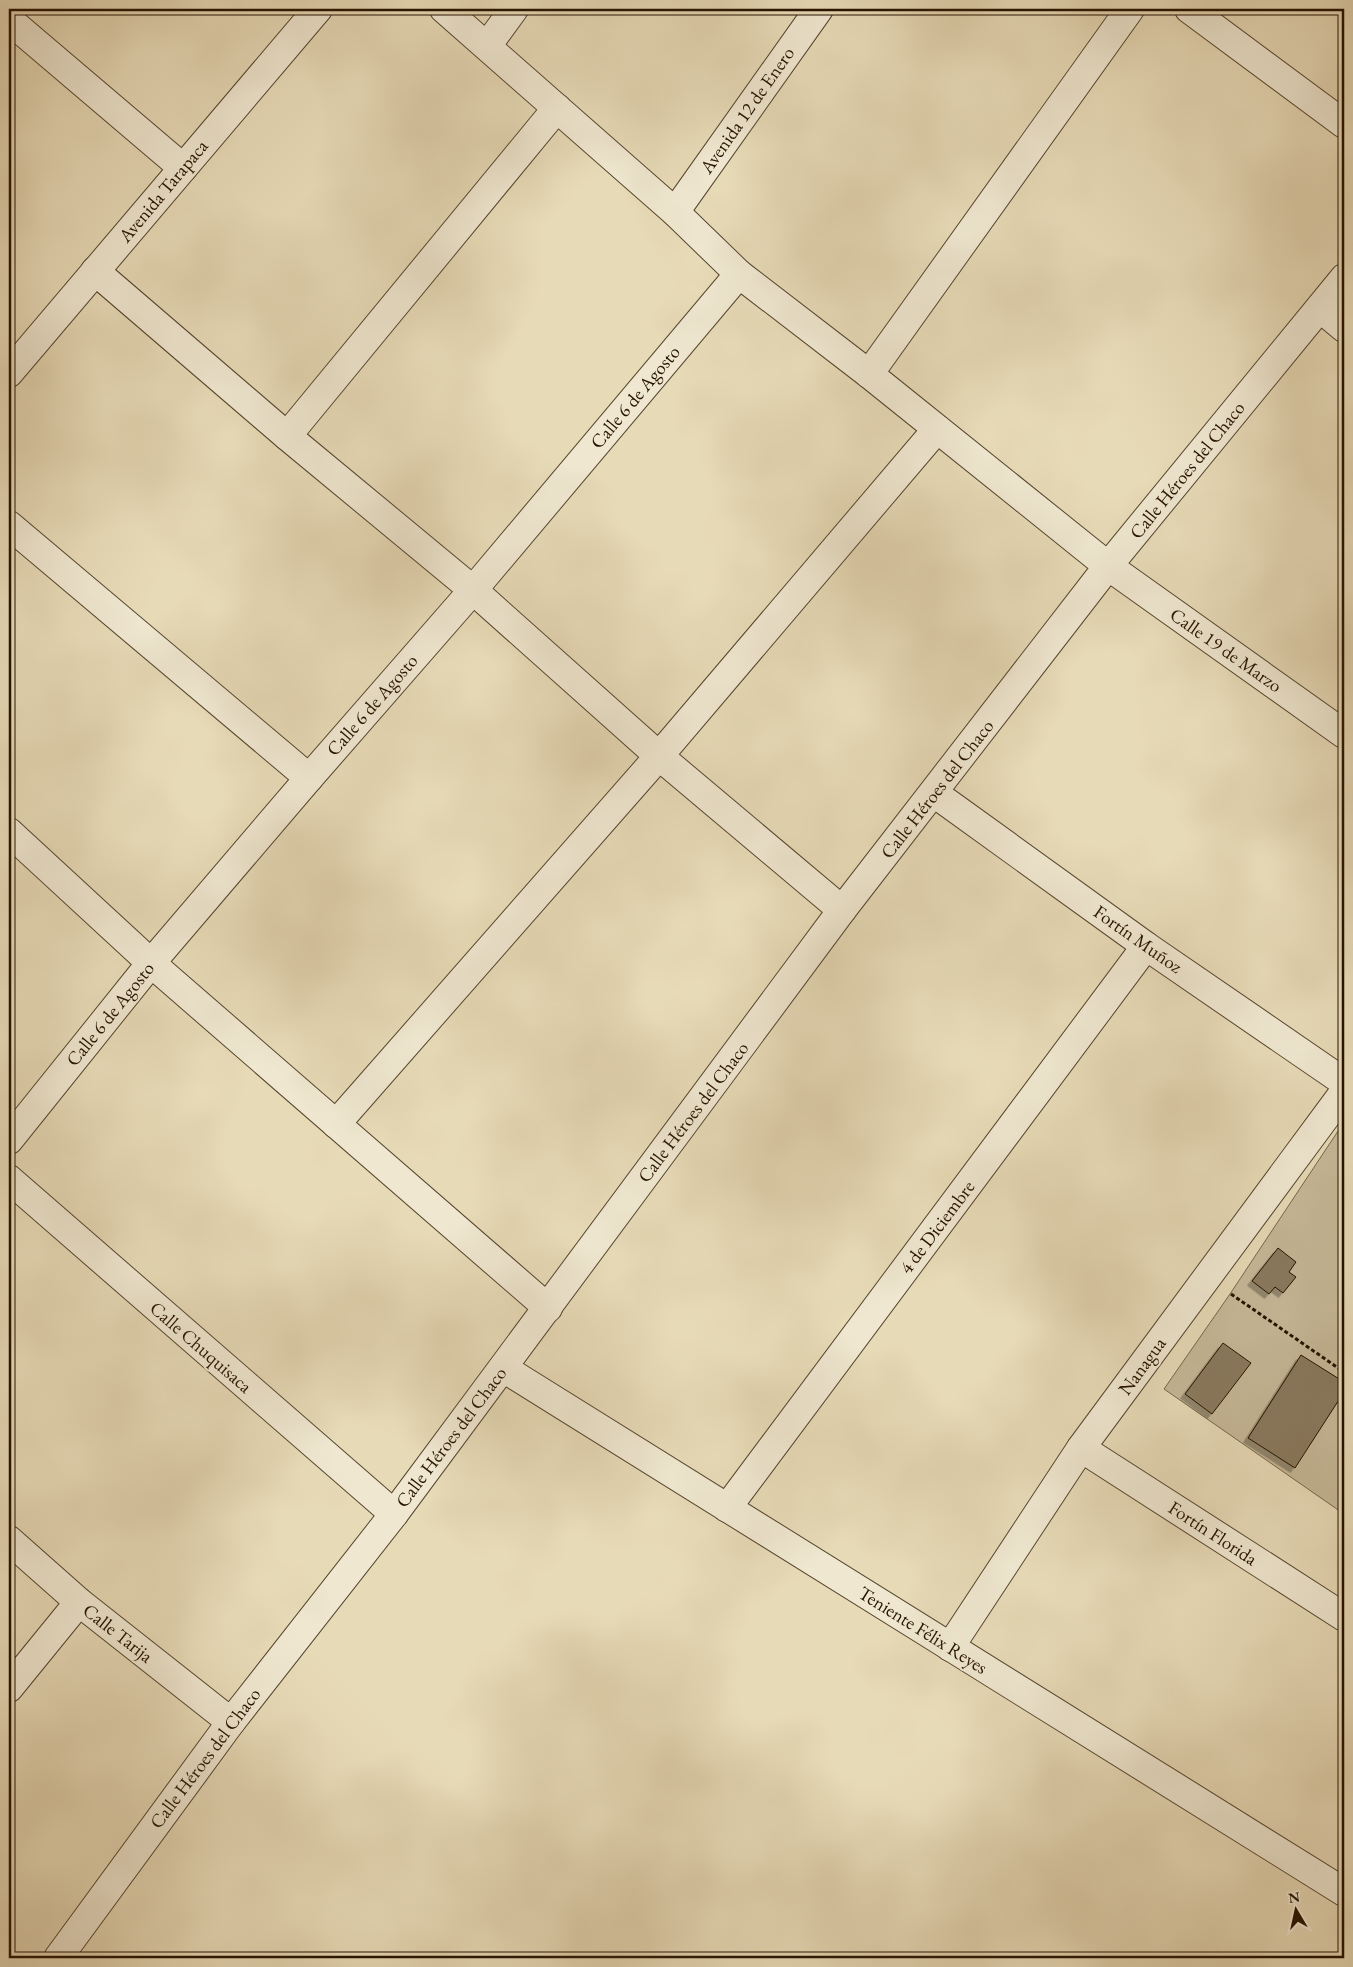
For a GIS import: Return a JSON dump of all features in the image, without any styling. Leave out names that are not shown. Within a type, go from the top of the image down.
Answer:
[{"type":"street","name":"Avenida Tarapaca","points":[[9,373],[318,9]]},
{"type":"street","name":"Calle 19 de Marzo","points":[[444,9],[675,212],[739,274],[869,374],[1108,566],[1344,734]]},
{"type":"street","points":[[487,46],[514,9]]},
{"type":"street","name":"Avenida 12 de Enero","points":[[675,212],[819,9]]},
{"type":"street","points":[[869,374],[1130,9]]},
{"type":"street","points":[[1189,9],[1344,124]]},
{"type":"street","points":[[9,20],[183,168]]},
{"type":"street","points":[[286,436],[557,108]]},
{"type":"street","points":[[95,271],[286,436],[473,590],[659,756],[842,910]]},
{"type":"street","name":"Calle 6 de Agosto","points":[[9,1140],[151,963],[473,590],[739,274]]},
{"type":"street","name":"Calle Héroes del Chaco","points":[[58,1958],[231,1722],[394,1514],[842,910],[934,794],[1108,566],[1344,278]]},
{"type":"street","points":[[1320,308],[1344,328]]},
{"type":"street","points":[[336,1124],[659,756],[937,429]]},
{"type":"street","points":[[9,525],[309,778]]},
{"type":"street","name":"Fortín Muñoz","points":[[934,794],[1146,946],[1344,1082]]},
{"type":"street","points":[[9,832],[151,963],[548,1308]]},
{"type":"street","name":"4 de Diciembre","points":[[727,1508],[1146,946]]},
{"type":"street","name":"Nanagua","points":[[950,1647],[1081,1448],[1344,1092]]},
{"type":"street","name":"Calle Chuquisaca","points":[[9,1179],[394,1514]]},
{"type":"street","name":"Teniente Félix Reyes","points":[[503,1368],[1344,1892]]},
{"type":"street","name":"Fortín Florida","points":[[1081,1448],[1344,1617]]},
{"type":"street","name":"Calle Tarija","points":[[9,1540],[79,1602],[231,1722]]},
{"type":"street","points":[[9,1688],[79,1602]]},
{"type":"path","points":[[1230,1294],[1344,1372]]},
{"type":"shaded area","points":[[1344,1122],[1344,1514],[1164,1389],[1230,1294]]},
{"type":"building","points":[[1278,1248],[1296,1262],[1289,1272],[1296,1277],[1283,1293],[1275,1287],[1269,1294],[1252,1281]]},
{"type":"building","points":[[1223,1343],[1251,1363],[1212,1414],[1185,1394]]},
{"type":"building","points":[[1301,1355],[1344,1382],[1344,1392],[1295,1468],[1248,1438]]}]
